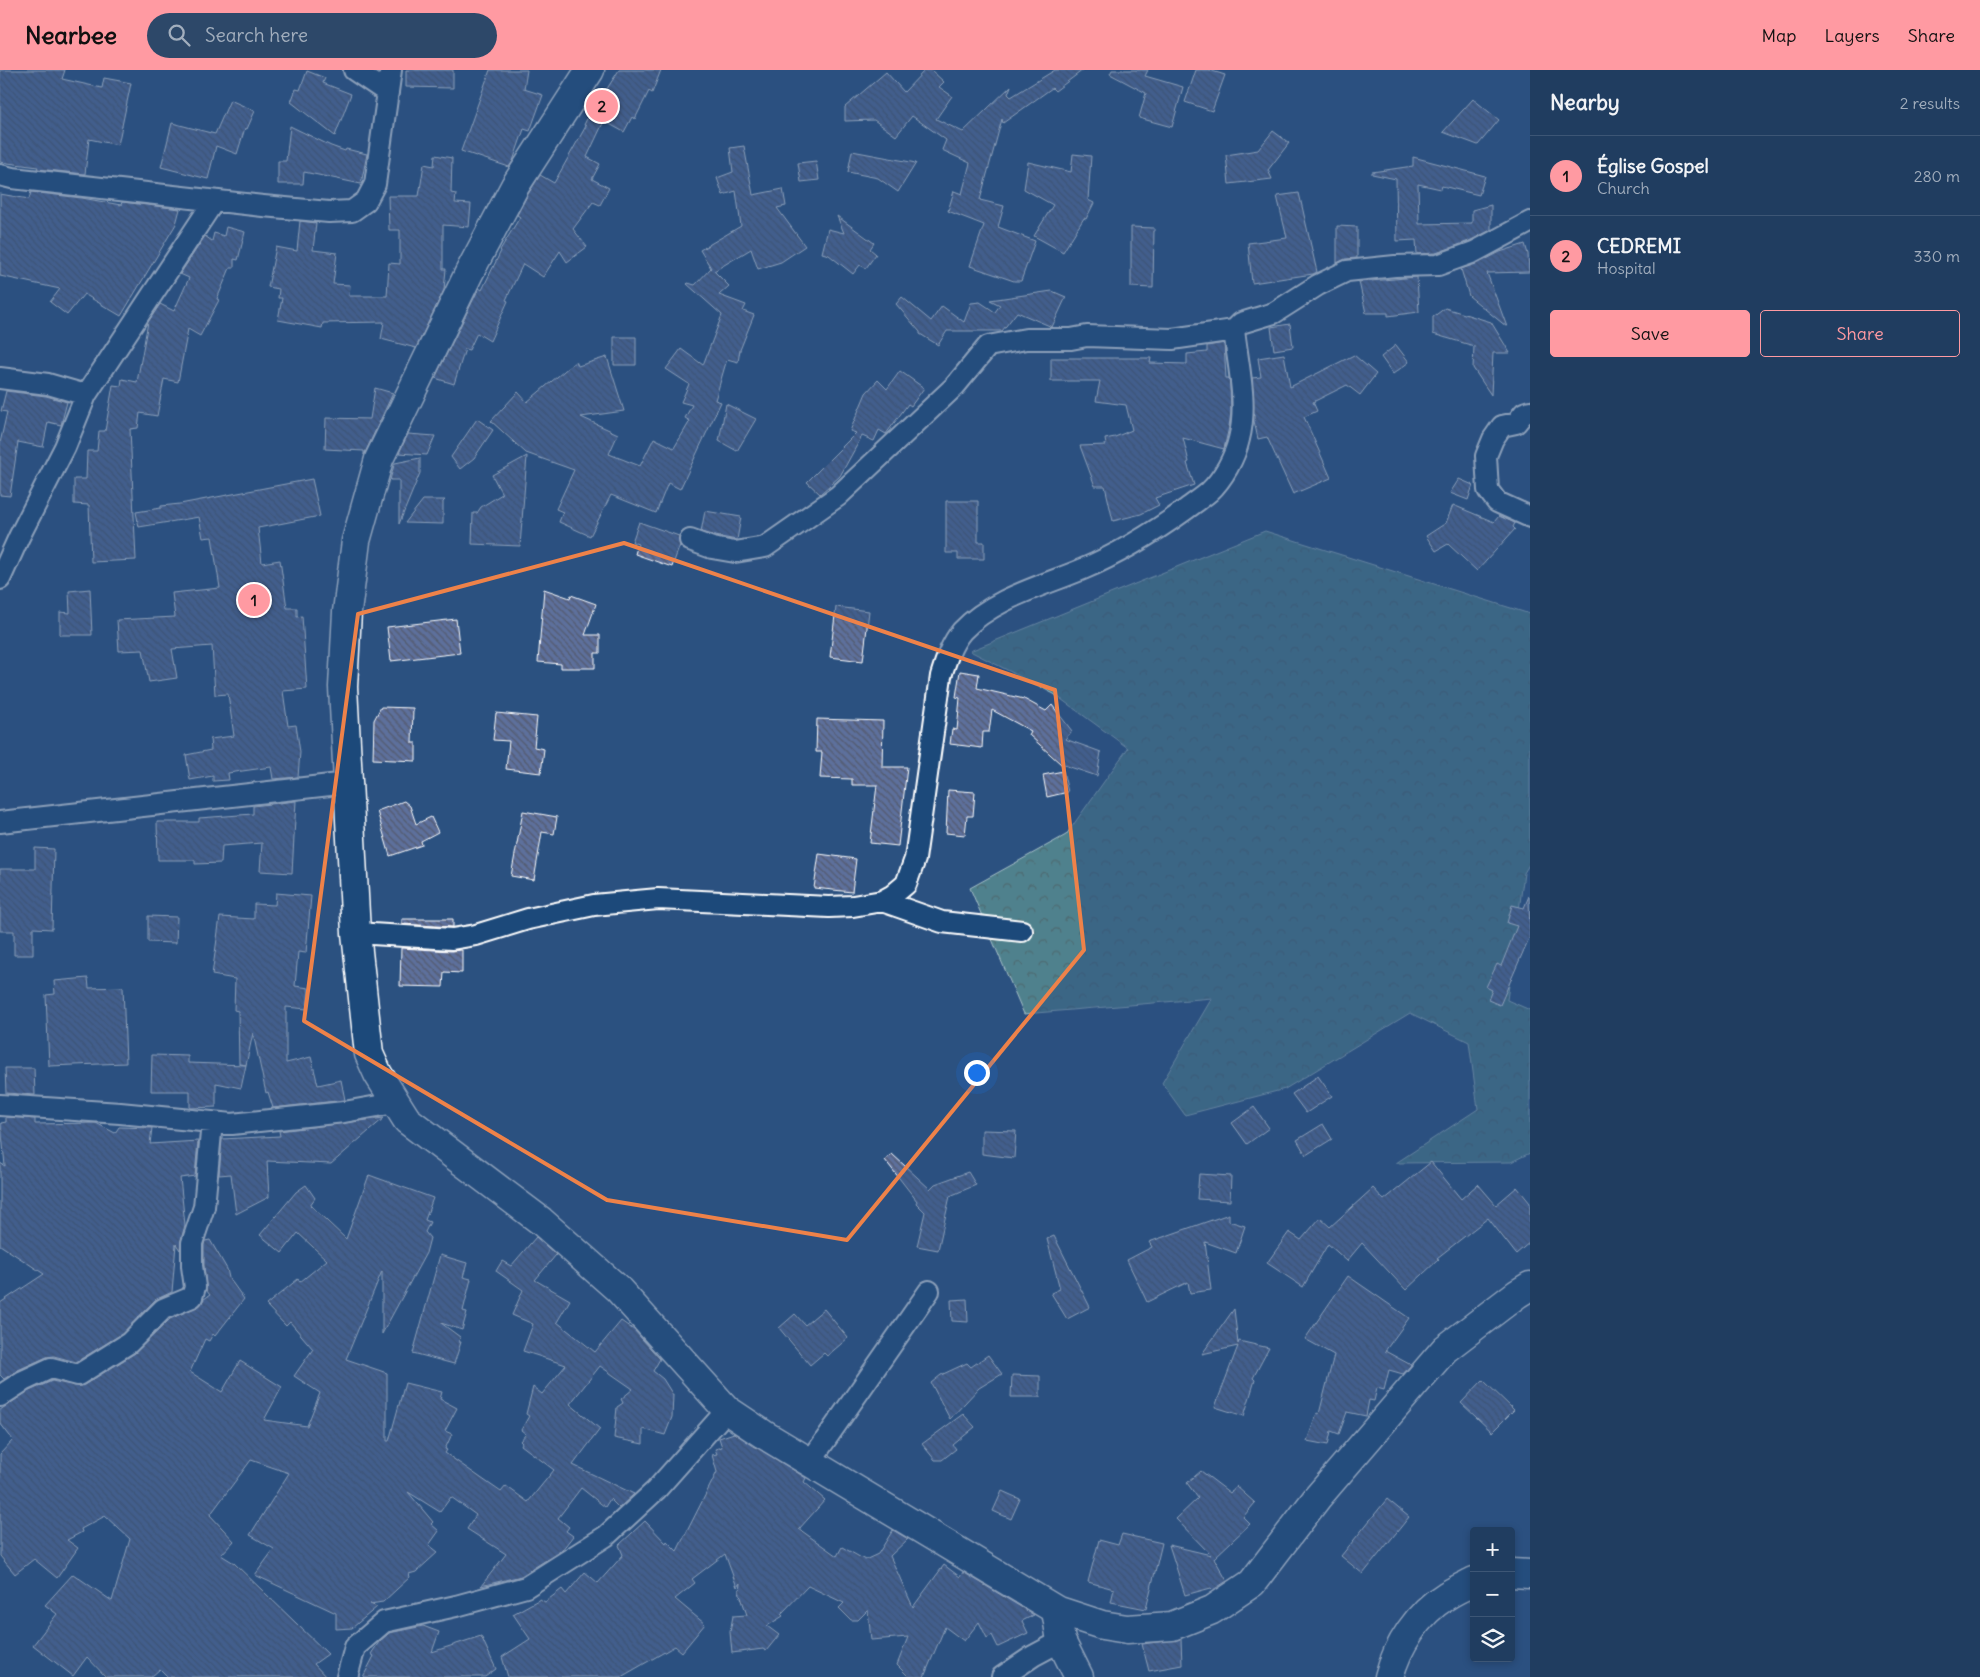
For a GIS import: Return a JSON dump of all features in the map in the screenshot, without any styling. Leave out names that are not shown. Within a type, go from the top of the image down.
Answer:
[{"type":"street","points":[[354,70],[388,93]]},
{"type":"street","points":[[0,175],[12,178],[214,201],[329,212],[352,211],[366,201],[375,184],[391,70]]},
{"type":"street","points":[[590,70],[515,186],[469,273],[379,459],[356,541],[347,612],[343,687],[356,933],[370,1054],[378,1074],[406,1120],[540,1221],[618,1289],[727,1410],[763,1434],[1056,1610],[1102,1625],[1127,1630],[1172,1626],[1212,1610],[1252,1583],[1318,1498],[1445,1349],[1530,1286]]},
{"type":"street","points":[[0,579],[65,447],[86,395],[214,201]]},
{"type":"street","points":[[690,540],[712,548],[735,552],[765,548],[838,496],[955,386],[988,346],[1026,339],[1071,339],[1087,336],[1172,339],[1234,330],[1241,323],[1274,312],[1347,270],[1438,265],[1474,252],[1530,222]]},
{"type":"street","points":[[356,933],[452,939],[476,935],[528,919],[594,905],[658,899],[829,907],[853,906],[882,901],[893,895],[906,884],[915,859],[942,676],[949,652],[962,632],[980,616],[1002,603],[1045,583],[1084,568],[1155,531],[1210,491],[1228,468],[1239,440],[1243,412],[1234,330]]},
{"type":"street","points":[[0,378],[48,384],[86,395]]},
{"type":"street","points":[[1530,411],[1524,414],[1516,423],[1502,426],[1493,439],[1486,456],[1486,463],[1488,490],[1497,502],[1530,517]]},
{"type":"street","points":[[0,822],[348,783]]},
{"type":"street","points":[[882,901],[942,922],[1022,930]]},
{"type":"street","points":[[0,1105],[232,1124],[344,1112],[395,1103]]},
{"type":"street","points":[[0,1396],[23,1381],[51,1368],[78,1375],[129,1343],[163,1309],[192,1297],[195,1287],[192,1266],[192,1243],[204,1208],[212,1122]]},
{"type":"street","points":[[810,1462],[929,1291]]},
{"type":"street","points":[[347,1677],[355,1647],[384,1622],[456,1606],[526,1587],[606,1536],[656,1490],[727,1410]]},
{"type":"street","points":[[1515,1573],[1530,1574]]},
{"type":"street","points":[[1389,1677],[1393,1660],[1413,1625],[1445,1596],[1470,1583]]},
{"type":"street","points":[[1056,1610],[1061,1641],[1079,1677]]},
{"type":"street","points":[[1002,1677],[1033,1656],[1061,1641]]},
{"type":"highlighted area","points":[[624,543],[1055,690],[1084,950],[847,1240],[607,1200],[304,1021],[358,614]]},
{"type":"green space","points":[[1265,531],[1530,614],[1530,863],[1524,873],[1507,1000],[1530,1010],[1530,1153],[1511,1162],[1396,1163],[1478,1109],[1469,1042],[1410,1013],[1285,1089],[1185,1115],[1162,1083],[1212,998],[1024,1014],[970,888],[1066,835],[1128,748],[1054,694],[970,651]]},
{"type":"building","points":[[0,70],[65,70],[62,79],[102,88],[104,78],[131,83],[118,145],[89,139],[85,174],[37,169],[38,167],[0,162]]},
{"type":"building","points":[[406,70],[453,70],[453,88],[406,87]]},
{"type":"building","points":[[490,70],[527,70],[524,89],[543,95],[530,131],[524,129],[513,161],[509,167],[461,151]]},
{"type":"building","points":[[619,70],[661,70],[652,93],[649,91],[635,119],[632,117],[624,132],[604,121],[587,157],[600,164],[592,179],[609,188],[600,205],[593,202],[573,229],[587,247],[567,262],[560,251],[543,277],[523,264],[490,341],[477,333],[469,350],[465,349],[454,384],[435,378],[479,288],[482,290],[500,250],[520,217],[517,215],[528,194],[540,175],[554,183],[586,126],[584,125],[599,93],[603,95]]},
{"type":"building","points":[[925,70],[931,70],[944,82],[939,87],[952,96],[936,119],[963,132],[1011,86],[1008,94],[1011,97],[1055,70],[1083,70],[1055,91],[1052,88],[1003,123],[1002,119],[980,200],[1004,206],[998,227],[1035,241],[1021,281],[1014,281],[970,266],[984,225],[948,211],[954,191],[962,194],[970,163],[942,150],[946,140],[912,116],[896,136],[874,120],[845,121],[845,107],[886,72],[904,92]]},
{"type":"building","points":[[1112,70],[1148,70],[1145,76],[1183,87],[1172,127],[1139,118],[1146,93],[1110,74]]},
{"type":"building","points":[[1196,70],[1209,70],[1225,75],[1212,111],[1185,102]]},
{"type":"building","points":[[307,71],[325,78],[323,83],[351,94],[335,136],[291,102],[296,89],[300,90]]},
{"type":"building","points":[[1473,99],[1499,120],[1478,145],[1443,132]]},
{"type":"building","points":[[230,100],[255,111],[247,129],[245,128],[237,154],[216,146],[208,179],[161,167],[172,123],[215,134]]},
{"type":"building","points":[[290,126],[331,146],[345,151],[346,149],[367,154],[361,184],[304,172],[303,184],[278,184],[278,161],[286,161]]},
{"type":"building","points":[[1273,131],[1289,143],[1268,170],[1272,179],[1229,184],[1226,155],[1258,150]]},
{"type":"building","points":[[744,146],[753,195],[783,189],[786,206],[777,208],[805,246],[781,262],[758,269],[751,249],[714,271],[729,286],[719,295],[746,305],[743,311],[754,315],[740,350],[738,362],[727,359],[715,400],[721,402],[680,489],[668,483],[656,513],[611,495],[590,536],[559,522],[563,512],[556,509],[574,470],[526,453],[491,421],[518,392],[527,402],[576,361],[578,366],[607,357],[624,411],[581,417],[618,434],[609,454],[640,466],[654,438],[674,448],[690,421],[685,418],[692,405],[681,402],[689,384],[666,369],[681,349],[703,365],[722,315],[687,284],[695,285],[711,268],[700,250],[741,226],[736,191],[723,195],[717,178],[733,172],[730,148]]},
{"type":"building","points":[[852,151],[916,163],[898,192],[878,178],[848,172]]},
{"type":"building","points":[[1073,154],[1091,156],[1088,200],[1094,203],[1086,219],[1084,218],[1063,252],[1034,236],[1053,205],[1024,189],[1028,162],[1071,172]]},
{"type":"building","points":[[435,155],[452,158],[451,193],[456,194],[455,203],[471,204],[469,227],[443,225],[443,269],[446,269],[444,290],[416,348],[381,339],[384,322],[323,323],[322,328],[278,320],[282,298],[278,298],[279,289],[268,287],[276,247],[297,251],[300,221],[316,223],[313,250],[337,253],[333,284],[350,285],[349,296],[387,296],[389,263],[400,264],[400,230],[389,230],[388,196],[419,196],[424,164],[434,166]]},
{"type":"building","points":[[1413,157],[1485,176],[1479,195],[1442,186],[1441,189],[1418,184],[1419,224],[1472,223],[1472,210],[1491,205],[1491,230],[1469,241],[1436,253],[1417,254],[1416,240],[1397,241],[1396,179],[1372,174],[1372,172],[1413,166]]},
{"type":"building","points":[[816,161],[819,180],[801,182],[798,163]]},
{"type":"building","points":[[31,192],[121,205],[122,202],[180,209],[176,224],[121,316],[84,294],[67,315],[50,302],[60,289],[0,276],[0,194],[29,199]]},
{"type":"building","points":[[1299,193],[1317,272],[1252,283],[1248,243],[1287,238],[1277,196]]},
{"type":"building","points":[[837,216],[874,243],[870,249],[876,254],[866,268],[860,265],[853,274],[829,255],[822,253],[828,229],[844,233]]},
{"type":"building","points":[[1337,226],[1357,227],[1357,258],[1345,259],[1337,263]]},
{"type":"building","points":[[226,227],[245,232],[238,260],[234,259],[234,268],[230,268],[217,299],[219,300],[200,336],[188,329],[178,382],[164,379],[157,416],[140,413],[138,428],[130,429],[136,560],[91,562],[89,505],[74,504],[74,479],[86,479],[87,451],[97,451],[99,431],[105,431],[113,385],[121,386],[122,379],[137,382],[148,322],[160,304],[174,311],[189,278],[180,274],[205,236],[212,241],[214,233],[224,236]]},
{"type":"building","points":[[1131,227],[1154,228],[1153,288],[1131,287]]},
{"type":"building","points":[[1525,244],[1528,254],[1529,272],[1487,273],[1507,327],[1469,296],[1461,269],[1479,263],[1500,252]]},
{"type":"building","points":[[1417,277],[1419,312],[1388,316],[1388,313],[1366,313],[1359,282]]},
{"type":"building","points":[[1052,291],[1066,297],[1052,327],[1017,312],[1002,331],[947,331],[938,345],[920,334],[896,304],[902,297],[931,321],[942,306],[964,322],[971,303],[980,302],[995,312],[1000,305],[990,300]]},
{"type":"building","points":[[1445,308],[1491,322],[1510,353],[1493,353],[1491,395],[1473,368],[1474,346],[1433,334],[1433,317]]},
{"type":"building","points":[[1290,324],[1293,347],[1274,350],[1271,327]]},
{"type":"building","points":[[614,337],[636,337],[636,365],[614,365]]},
{"type":"building","points":[[1224,343],[1226,378],[1229,378],[1230,386],[1231,412],[1224,449],[1183,438],[1189,462],[1187,463],[1194,485],[1155,498],[1159,505],[1141,514],[1113,521],[1105,486],[1095,486],[1080,446],[1106,445],[1105,439],[1132,430],[1126,405],[1096,401],[1100,381],[1051,381],[1051,358],[1151,358],[1150,363],[1187,364],[1187,354],[1207,352],[1207,346]]},
{"type":"building","points":[[1396,345],[1409,362],[1393,374],[1381,357]]},
{"type":"building","points":[[1284,354],[1290,387],[1354,355],[1376,374],[1360,395],[1347,385],[1313,402],[1317,411],[1304,417],[1331,478],[1293,494],[1267,437],[1258,439],[1254,421],[1252,378],[1261,377],[1258,358]]},
{"type":"building","points":[[900,371],[924,388],[911,406],[908,404],[886,434],[879,430],[874,441],[862,436],[840,476],[820,494],[807,482],[856,433],[850,431],[866,393],[878,380],[887,389]]},
{"type":"building","points":[[375,388],[393,393],[364,455],[364,451],[325,449],[326,418],[370,419]]},
{"type":"building","points":[[6,391],[46,396],[67,402],[61,425],[48,422],[43,447],[18,442],[10,496],[0,495],[0,443],[7,412],[1,411]]},
{"type":"building","points":[[726,404],[756,419],[737,451],[719,441]]},
{"type":"building","points":[[477,419],[493,430],[474,458],[460,469],[451,457]]},
{"type":"building","points":[[408,434],[435,436],[427,455],[399,453]]},
{"type":"building","points":[[527,456],[520,546],[472,544],[473,513],[477,513],[481,507],[502,494],[492,475]]},
{"type":"building","points":[[420,458],[420,473],[399,524],[399,480],[390,480],[394,465],[395,463]]},
{"type":"building","points":[[312,479],[320,516],[258,528],[262,563],[280,560],[287,608],[297,608],[297,617],[302,616],[307,689],[283,691],[288,726],[296,725],[300,752],[298,777],[273,779],[271,767],[228,773],[229,780],[213,781],[213,776],[190,780],[186,755],[211,750],[210,739],[234,736],[228,694],[215,695],[212,646],[172,649],[177,678],[149,682],[143,650],[119,651],[117,620],[175,617],[172,593],[220,588],[212,537],[203,538],[199,517],[139,527],[136,512]]},
{"type":"building","points":[[1459,479],[1473,485],[1468,500],[1450,493]]},
{"type":"building","points":[[423,500],[445,500],[443,502],[443,524],[405,523]]},
{"type":"building","points":[[946,501],[978,501],[978,542],[984,542],[984,559],[958,559],[958,553],[946,553]]},
{"type":"building","points":[[1453,505],[1494,522],[1499,516],[1515,523],[1513,527],[1515,529],[1477,571],[1448,544],[1436,551],[1426,536],[1446,523]]},
{"type":"building","points":[[705,511],[741,517],[737,540],[701,532]]},
{"type":"building","points":[[639,522],[679,536],[680,545],[672,567],[635,554],[638,544],[632,542]]},
{"type":"building","points":[[90,589],[92,635],[60,635],[60,612],[70,613],[69,591]]},
{"type":"building","points":[[544,589],[570,598],[571,595],[596,604],[585,635],[600,635],[600,653],[595,653],[595,668],[561,668],[561,664],[538,662]]},
{"type":"building","points":[[836,607],[869,611],[863,661],[830,657]]},
{"type":"building","points":[[456,619],[460,653],[391,661],[387,627]]},
{"type":"building","points":[[960,671],[979,674],[977,688],[1024,699],[1046,711],[1052,705],[1072,731],[1065,739],[1101,752],[1097,776],[1061,764],[1029,735],[1031,731],[992,710],[989,732],[983,732],[982,748],[950,744],[952,729],[957,730],[960,698],[956,697]]},
{"type":"building","points":[[381,707],[413,708],[412,743],[416,743],[416,761],[373,759],[374,720]]},
{"type":"building","points":[[496,713],[537,717],[534,747],[544,749],[541,773],[506,769],[509,741],[493,740]]},
{"type":"building","points":[[817,719],[883,721],[882,767],[907,767],[898,846],[870,843],[877,785],[852,785],[852,779],[820,778],[822,752],[816,752]]},
{"type":"building","points":[[1063,771],[1068,792],[1047,797],[1043,775]]},
{"type":"building","points":[[948,790],[975,792],[973,816],[967,816],[965,835],[946,833]]},
{"type":"building","points":[[296,801],[292,873],[260,871],[262,843],[222,846],[221,863],[195,864],[195,860],[158,860],[157,822],[199,822],[199,818],[253,814],[253,806]]},
{"type":"building","points":[[404,801],[410,806],[416,824],[431,817],[438,832],[421,841],[422,845],[390,856],[377,811]]},
{"type":"building","points":[[523,811],[557,817],[554,834],[542,832],[534,880],[511,876]]},
{"type":"building","points":[[35,848],[54,849],[52,929],[33,928],[33,955],[14,955],[14,931],[0,931],[0,869],[35,869]]},
{"type":"building","points":[[819,854],[856,859],[852,892],[814,888]]},
{"type":"building","points":[[276,893],[311,896],[306,953],[298,952],[295,986],[309,988],[307,1009],[286,1007],[286,1063],[311,1057],[318,1085],[341,1080],[345,1100],[273,1108],[268,1092],[266,1093],[253,1033],[246,1065],[239,1064],[238,1011],[234,1010],[235,979],[212,975],[220,917],[254,919],[254,904],[275,905]]},
{"type":"building","points":[[1529,896],[1530,936],[1500,1005],[1488,1000],[1492,990],[1486,987],[1497,964],[1501,966],[1517,926],[1507,923],[1512,905],[1524,908]]},
{"type":"building","points":[[148,916],[177,917],[176,943],[148,942]]},
{"type":"building","points":[[402,919],[453,919],[453,927],[402,924]]},
{"type":"building","points":[[401,948],[462,950],[462,973],[444,972],[443,987],[400,986]]},
{"type":"building","points":[[88,978],[89,988],[123,987],[126,1063],[49,1066],[46,995],[55,994],[54,981]]},
{"type":"building","points":[[152,1055],[188,1056],[188,1063],[246,1065],[241,1088],[216,1083],[216,1107],[190,1108],[190,1091],[151,1091]]},
{"type":"building","points":[[5,1068],[34,1068],[35,1095],[6,1093]]},
{"type":"building","points":[[1318,1076],[1332,1096],[1306,1113],[1292,1094]]},
{"type":"building","points":[[1254,1107],[1269,1128],[1247,1144],[1232,1123]]},
{"type":"building","points":[[6,1117],[35,1119],[35,1124],[96,1123],[115,1133],[119,1127],[152,1128],[150,1144],[198,1141],[195,1176],[180,1178],[185,1225],[180,1250],[176,1244],[172,1292],[155,1300],[122,1334],[76,1362],[54,1356],[47,1357],[18,1370],[4,1379],[0,1375],[0,1303],[44,1274],[0,1245],[0,1163],[5,1166],[1,1123],[6,1122]]},
{"type":"building","points":[[384,1118],[331,1164],[267,1161],[269,1197],[236,1214],[231,1174],[219,1175],[222,1139],[280,1136],[279,1131]]},
{"type":"building","points":[[1323,1124],[1332,1139],[1306,1155],[1297,1140]]},
{"type":"building","points":[[982,1130],[1016,1131],[1014,1158],[982,1154]]},
{"type":"building","points":[[892,1154],[930,1189],[935,1184],[968,1172],[976,1185],[950,1196],[938,1250],[917,1246],[925,1212],[916,1203],[917,1201],[885,1160]]},
{"type":"building","points":[[1431,1162],[1461,1199],[1478,1184],[1496,1205],[1517,1187],[1530,1203],[1530,1242],[1516,1254],[1488,1218],[1437,1258],[1439,1259],[1406,1290],[1362,1243],[1347,1261],[1328,1244],[1303,1287],[1267,1263],[1289,1232],[1301,1240],[1320,1218],[1330,1227],[1373,1188],[1384,1200]]},
{"type":"building","points":[[1199,1174],[1231,1176],[1230,1201],[1197,1199]]},
{"type":"building","points":[[369,1175],[433,1198],[425,1220],[430,1222],[425,1232],[430,1238],[426,1253],[382,1334],[382,1271],[346,1359],[387,1373],[387,1441],[389,1441],[405,1383],[442,1392],[440,1399],[457,1408],[445,1431],[452,1434],[445,1453],[501,1492],[506,1486],[528,1502],[554,1470],[521,1445],[520,1441],[526,1434],[521,1430],[529,1416],[526,1414],[533,1387],[542,1394],[566,1365],[523,1351],[533,1324],[512,1315],[523,1290],[496,1271],[502,1261],[511,1266],[536,1237],[556,1255],[535,1280],[570,1300],[557,1322],[595,1352],[621,1321],[634,1330],[660,1359],[653,1371],[663,1379],[673,1395],[672,1417],[665,1435],[643,1429],[643,1444],[614,1438],[617,1407],[623,1403],[621,1399],[633,1389],[600,1366],[570,1404],[600,1429],[573,1465],[634,1494],[619,1508],[610,1499],[605,1507],[581,1488],[558,1518],[569,1527],[566,1531],[573,1536],[562,1550],[521,1576],[481,1586],[506,1554],[467,1529],[476,1515],[451,1497],[440,1512],[408,1492],[433,1522],[431,1524],[439,1531],[429,1545],[438,1552],[416,1572],[409,1574],[410,1577],[383,1602],[370,1604],[377,1607],[352,1628],[336,1629],[336,1613],[255,1575],[274,1549],[250,1535],[289,1473],[251,1460],[210,1515],[234,1541],[221,1555],[234,1563],[328,1654],[314,1664],[326,1677],[168,1677],[160,1669],[151,1677],[106,1677],[87,1657],[73,1676],[33,1645],[57,1614],[45,1605],[73,1574],[112,1601],[130,1539],[105,1516],[81,1529],[82,1532],[67,1540],[78,1548],[57,1578],[34,1559],[15,1574],[0,1556],[0,1454],[13,1440],[0,1423],[0,1410],[29,1391],[52,1381],[75,1386],[84,1385],[135,1353],[170,1319],[200,1305],[210,1295],[206,1290],[204,1245],[205,1241],[210,1240],[227,1269],[229,1278],[244,1299],[215,1336],[213,1334],[209,1341],[205,1339],[190,1372],[222,1392],[240,1361],[282,1387],[264,1420],[307,1426],[320,1393],[294,1376],[313,1349],[290,1322],[286,1326],[266,1305],[298,1279],[300,1282],[327,1260],[298,1233],[282,1253],[260,1235],[296,1192],[306,1185],[315,1198],[310,1205],[346,1239]]},
{"type":"building","points":[[1229,1214],[1229,1221],[1245,1226],[1236,1253],[1205,1242],[1211,1290],[1190,1293],[1188,1282],[1147,1302],[1127,1260],[1152,1247],[1149,1242]]},
{"type":"building","points":[[1054,1236],[1090,1307],[1067,1319],[1051,1293],[1060,1289],[1047,1239]]},
{"type":"building","points":[[440,1255],[467,1263],[463,1277],[471,1279],[463,1311],[467,1312],[462,1330],[441,1323],[460,1337],[459,1342],[461,1342],[454,1364],[413,1353]]},
{"type":"building","points":[[1348,1276],[1409,1318],[1385,1351],[1411,1365],[1403,1374],[1389,1370],[1384,1390],[1377,1388],[1374,1401],[1369,1400],[1366,1416],[1347,1412],[1339,1434],[1331,1431],[1328,1445],[1307,1441],[1317,1413],[1319,1414],[1334,1355],[1305,1339]]},
{"type":"building","points":[[967,1299],[968,1322],[952,1321],[951,1300]]},
{"type":"building","points":[[824,1309],[848,1338],[827,1356],[824,1353],[810,1365],[779,1328],[795,1314],[805,1325]]},
{"type":"building","points":[[1234,1309],[1238,1344],[1239,1341],[1269,1348],[1253,1378],[1255,1380],[1244,1416],[1215,1407],[1238,1346],[1202,1354]]},
{"type":"building","points":[[988,1355],[1002,1374],[979,1388],[950,1419],[931,1383],[941,1375],[967,1363],[971,1367]]},
{"type":"building","points":[[1012,1375],[1040,1376],[1040,1397],[1011,1397]]},
{"type":"building","points":[[1483,1380],[1514,1410],[1492,1432],[1461,1403]]},
{"type":"building","points":[[963,1414],[975,1427],[953,1445],[956,1449],[942,1460],[935,1460],[922,1444]]},
{"type":"building","points":[[734,1433],[806,1478],[804,1482],[825,1500],[799,1529],[837,1556],[842,1547],[865,1560],[878,1554],[893,1530],[908,1539],[890,1556],[913,1607],[944,1565],[960,1577],[963,1572],[1034,1615],[1022,1621],[1028,1633],[998,1647],[992,1635],[987,1638],[979,1622],[964,1641],[945,1627],[924,1677],[909,1677],[897,1665],[908,1637],[871,1640],[868,1610],[858,1620],[851,1620],[839,1608],[844,1603],[808,1586],[781,1614],[783,1616],[767,1626],[779,1635],[766,1651],[763,1649],[732,1653],[730,1632],[733,1616],[747,1615],[739,1591],[740,1583],[737,1587],[725,1554],[692,1579],[695,1583],[675,1599],[705,1624],[682,1652],[675,1646],[621,1677],[508,1677],[502,1657],[530,1639],[513,1614],[540,1599],[545,1602],[562,1589],[566,1594],[585,1572],[598,1583],[623,1555],[619,1545],[645,1521],[666,1543],[667,1541],[677,1551],[717,1472],[712,1455],[717,1454],[715,1449],[722,1447],[719,1438]]},
{"type":"building","points":[[1201,1471],[1230,1493],[1236,1486],[1255,1503],[1243,1517],[1250,1524],[1214,1558],[1227,1581],[1213,1590],[1211,1588],[1185,1595],[1169,1545],[1211,1555],[1176,1519],[1198,1498],[1187,1483]]},
{"type":"building","points":[[1002,1491],[1020,1499],[1011,1519],[993,1511]]},
{"type":"building","points":[[1387,1499],[1409,1517],[1363,1574],[1341,1556]]},
{"type":"building","points":[[1122,1534],[1162,1543],[1146,1609],[1111,1602],[1114,1589],[1088,1582],[1099,1540],[1118,1545]]},
{"type":"building","points":[[423,1626],[439,1632],[432,1652],[481,1636],[496,1669],[485,1677],[363,1677],[374,1656],[371,1654],[379,1642],[389,1633]]},
{"type":"building","points":[[1181,1639],[1182,1665],[1149,1671],[1142,1644]]},
{"type":"place","name":"CEDREMI","points":[[602,106]]},
{"type":"place","name":"Église Gospel","points":[[254,600]]}]
